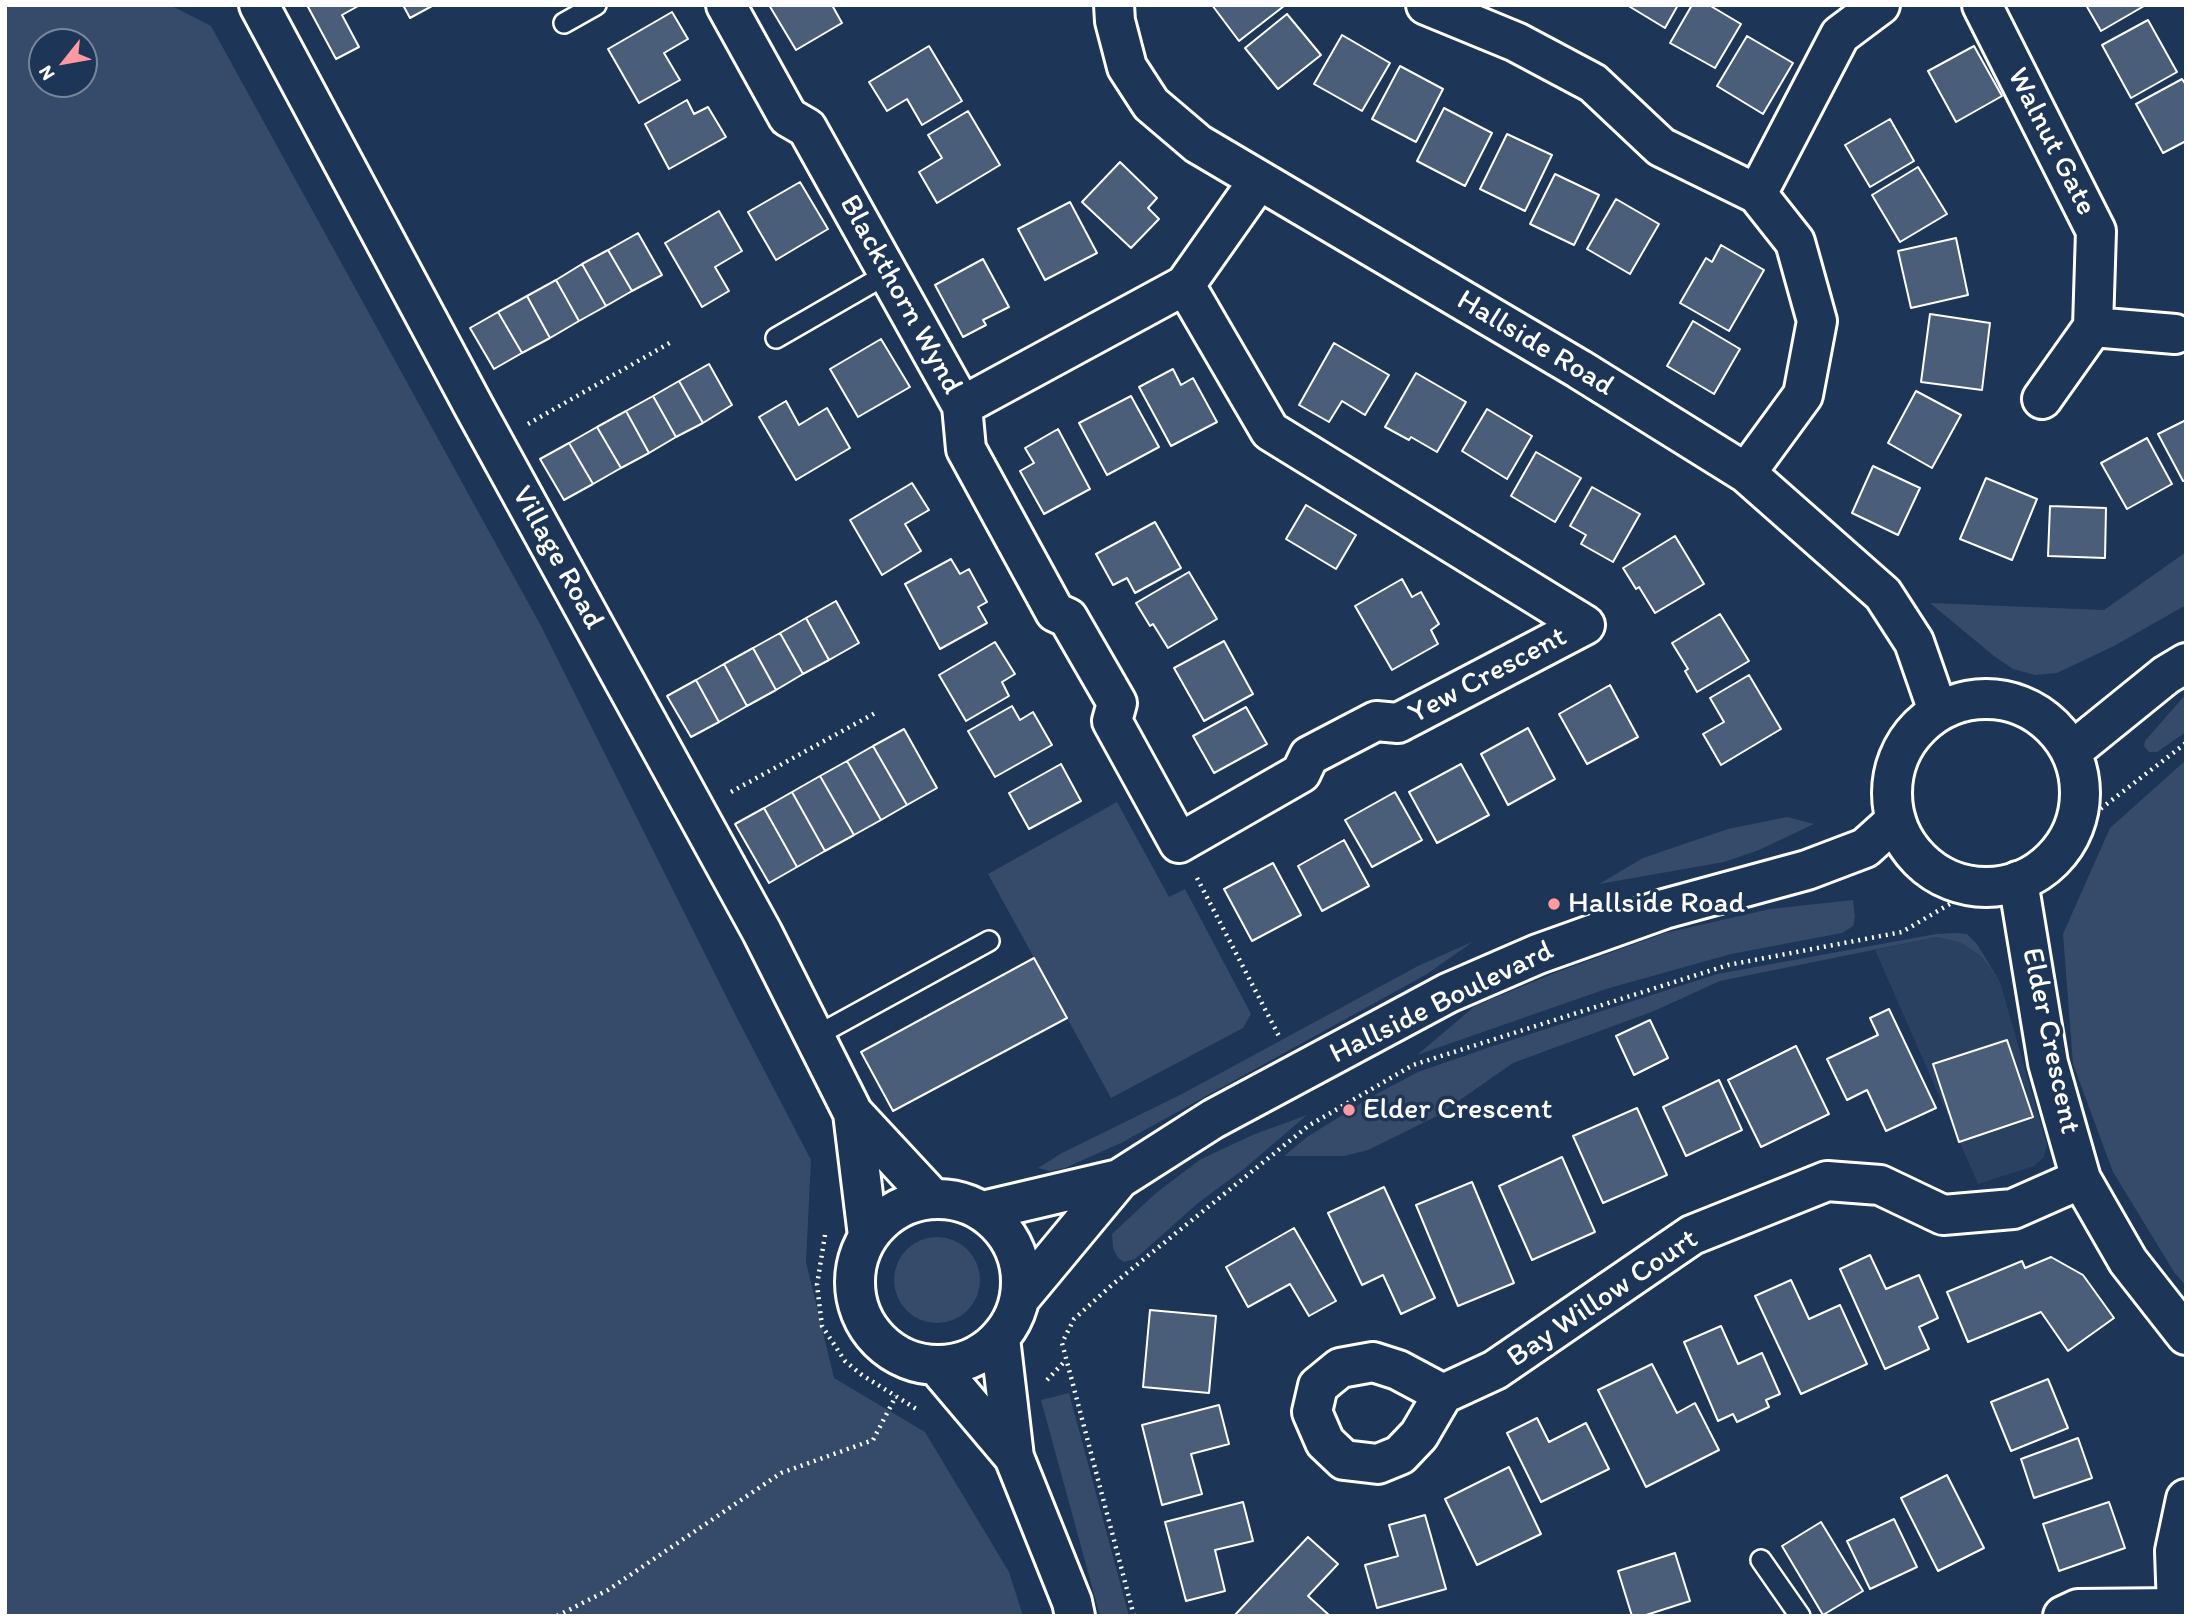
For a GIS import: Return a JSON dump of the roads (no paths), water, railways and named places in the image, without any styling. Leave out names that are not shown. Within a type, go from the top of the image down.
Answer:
[{"type":"street","name":"Village Road","points":[[259,5],[474,407],[762,932],[853,1113],[932,1198]]},
{"type":"street","name":"Blackthorn Wynd","points":[[726,5],[788,117],[807,128],[962,406],[1185,285],[1259,180]]},
{"type":"street","name":"Hallside Road","points":[[1114,5],[1115,21],[1127,67],[1151,104],[1198,144],[1579,369],[1746,473],[1883,594],[1914,642],[1938,711]]},
{"type":"street","points":[[1426,5],[1516,42],[1593,83],[1661,147],[1757,194],[1795,242],[1816,321],[1803,395],[1746,473]]},
{"type":"street","points":[[1757,194],[1840,35],[1880,5]]},
{"type":"street","name":"Walnut Gate","points":[[1982,5],[2096,231],[2093,327]]},
{"type":"street","name":"Yew Crescent","points":[[962,406],[966,449],[1055,612],[1068,618],[1117,703],[1112,721],[1179,843],[1301,773],[1310,756],[1376,721],[1398,723],[1585,625],[1270,430],[1185,285]]},
{"type":"street","points":[[2042,399],[2093,327],[2175,334]]},
{"type":"street","points":[[2071,752],[2186,663]]},
{"type":"street","points":[[1999,699],[2028,708],[2053,727],[2071,752],[2079,778],[2080,804],[2073,830],[2059,852],[2041,869],[2018,881],[2000,886],[1979,887],[1952,880],[1927,866],[1908,846],[1896,820],[1891,789],[1898,758],[1914,731],[1938,711],[1968,700],[1999,699]]},
{"type":"street","name":"Hallside Boulevard","points":[[1021,1297],[1119,1179],[1213,1119],[1448,993],[1538,954],[1664,909],[1807,870],[1865,848],[1896,820]]},
{"type":"street","name":"Elder Crescent","points":[[2018,881],[2048,1063],[2081,1179],[2128,1261],[2186,1335]]},
{"type":"street","name":"Village Road","points":[[853,1113],[868,1236]]},
{"type":"street","name":"Hallside Boulevard","points":[[983,1211],[1119,1179]]},
{"type":"street","name":"Bay Willow Court","points":[[1443,1394],[1495,1370],[1692,1235],[1826,1181],[1880,1185],[1943,1215],[2013,1209],[2081,1179]]},
{"type":"street","points":[[932,1198],[958,1201],[983,1211],[1007,1234],[1020,1264],[1021,1297],[1013,1319],[1000,1338],[972,1359],[937,1366],[913,1362],[890,1351],[872,1333],[860,1310],[854,1285],[857,1260],[868,1236],[896,1210],[932,1198]]},
{"type":"street","points":[[1000,1338],[1014,1457],[1072,1601],[1075,1616]]},
{"type":"street","points":[[937,1366],[1014,1457]]},
{"type":"street","points":[[2063,1616],[2078,1609],[2179,1612],[2175,1551],[2186,1499]]},
{"type":"lane","points":[[564,23],[596,5]]},
{"type":"lane","points":[[776,338],[887,274]]},
{"type":"lane","points":[[814,1037],[989,941]]},
{"type":"lane","points":[[1761,1560],[1800,1616]]},
{"type":"place","name":"Hallside Road","points":[[1554,904]]},
{"type":"place","name":"Elder Crescent","points":[[1349,1110]]}]
